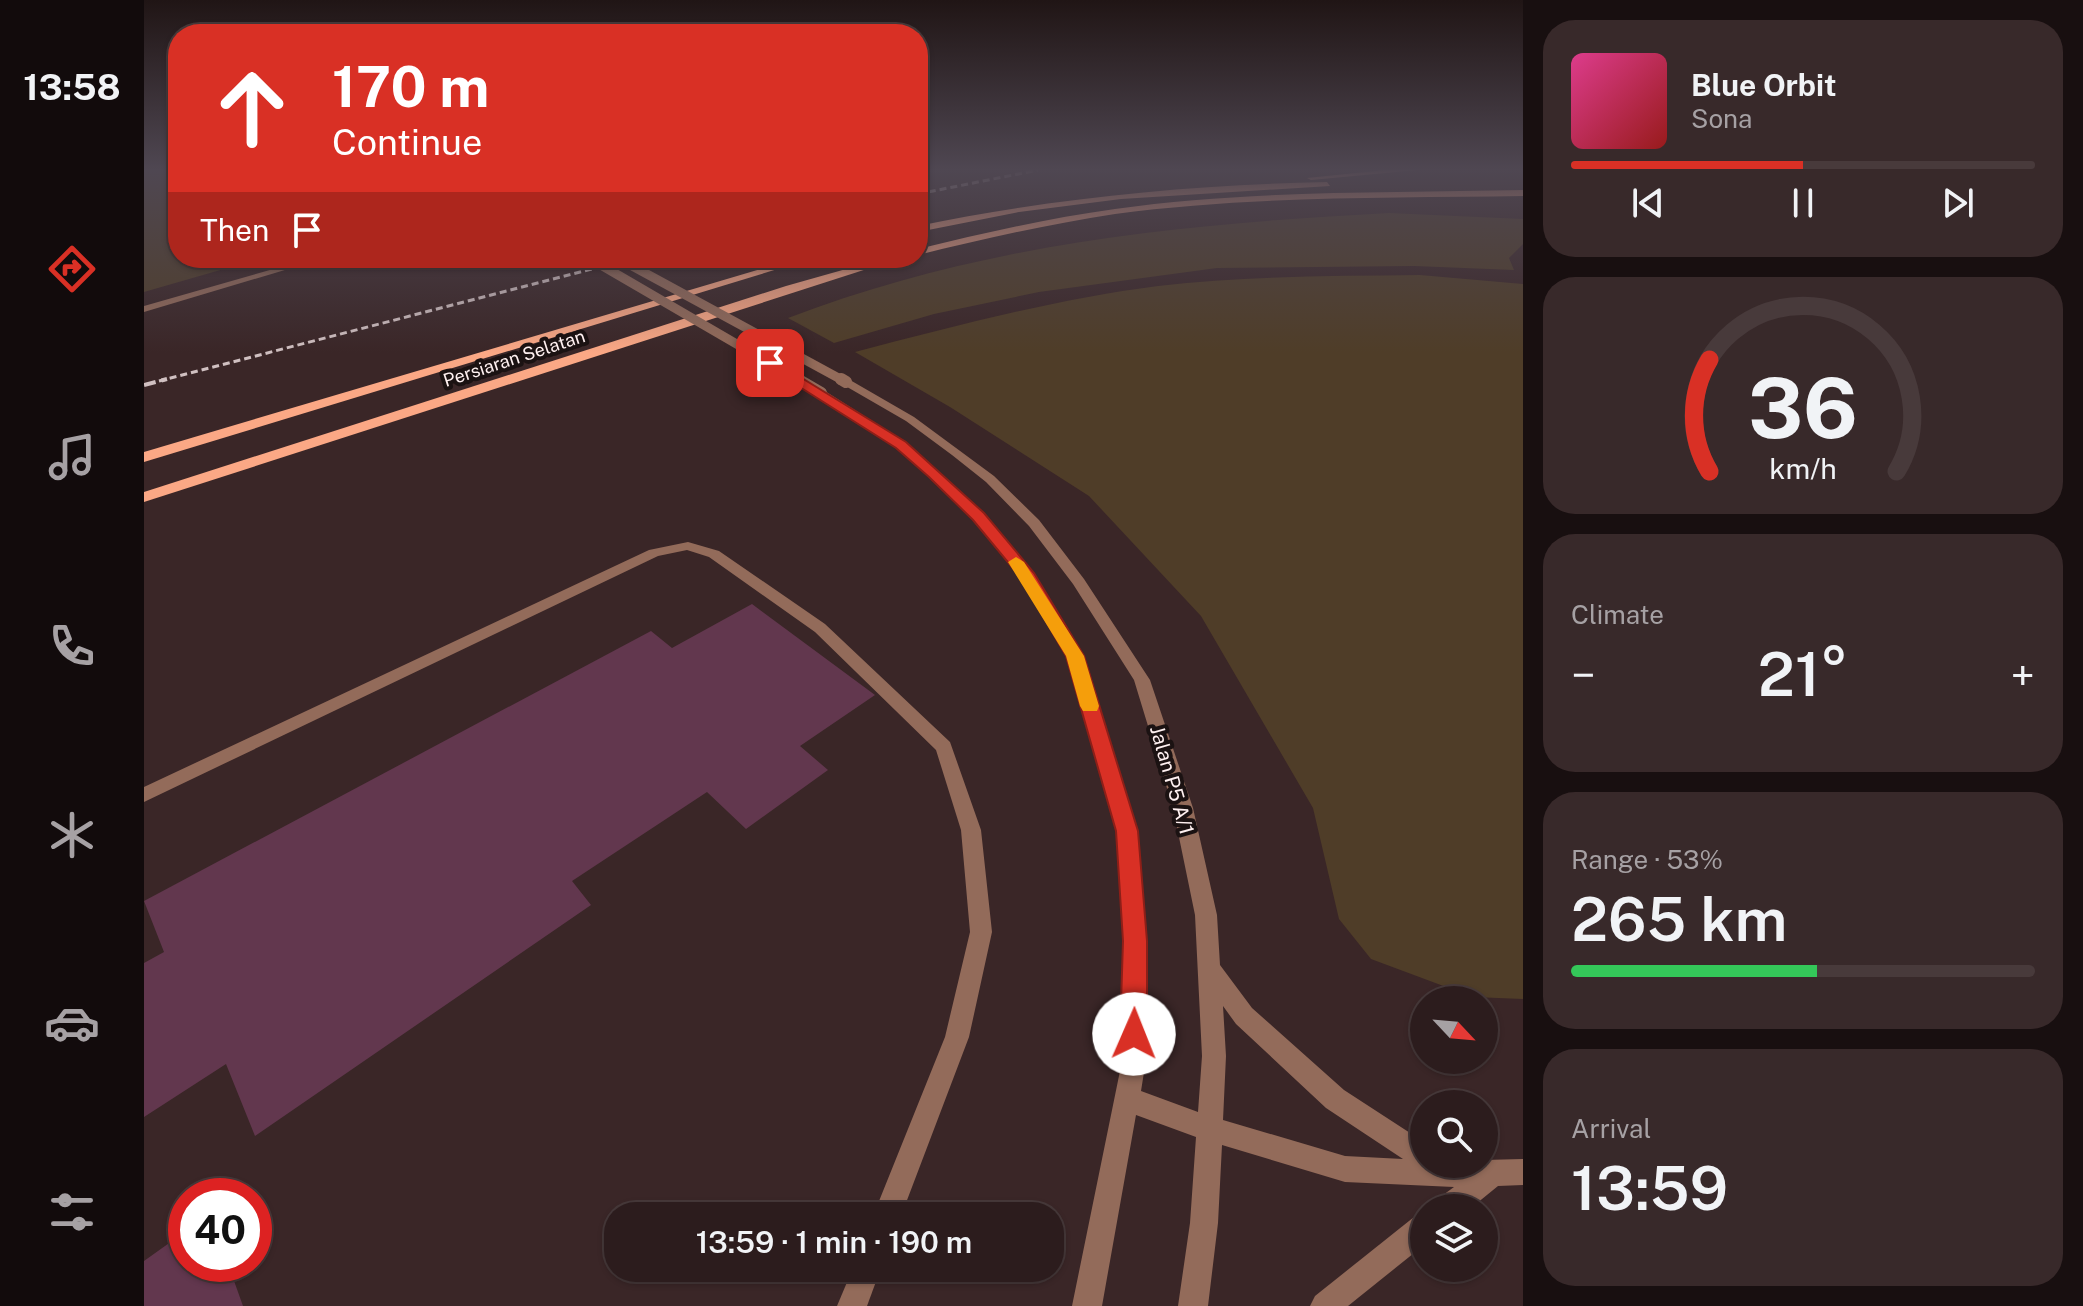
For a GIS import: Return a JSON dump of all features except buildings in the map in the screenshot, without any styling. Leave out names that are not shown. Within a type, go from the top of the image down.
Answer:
[{"type":"main road","points":[[928,250],[1013,231]]},
{"type":"main road","name":"Persiaran Selatan","points":[[144,457],[776,268]]},
{"type":"main road","name":"Persiaran Selatan","points":[[144,497],[790,288],[861,268]]},
{"type":"street","points":[[144,309],[286,268]]},
{"type":"street","points":[[606,268],[821,393],[901,445],[979,516],[1028,576],[1075,656],[1127,831],[1135,941],[1133,1066],[1087,1306]]},
{"type":"street","name":"Jalan P5 A/1","points":[[636,268],[910,419],[990,479],[1023,512],[1079,582],[1142,680],[1183,808],[1206,915],[1214,1056],[1204,1223],[1193,1306]]},
{"type":"street","points":[[144,795],[654,553],[688,546],[714,554],[820,628],[944,747],[971,830],[981,932],[957,1037],[892,1202]]},
{"type":"street","points":[[1209,968],[1244,1016],[1335,1099],[1410,1148]]},
{"type":"street","points":[[1128,1099],[1210,1129],[1345,1169],[1410,1169]]},
{"type":"street","points":[[1498,1174],[1523,1172]]},
{"type":"street","points":[[1467,1194],[1487,1178]]},
{"type":"street","points":[[1325,1306],[1410,1238]]},
{"type":"street","points":[[852,1306],[861,1282]]},
{"type":"shaded area","points":[[144,231],[168,231],[168,268],[227,268],[144,292]]},
{"type":"shaded area","points":[[1160,231],[1523,231],[1523,244],[1509,258],[1514,270],[1414,266],[1217,268],[1039,292],[934,314],[834,343],[788,318],[862,292],[935,272],[1010,255]]},
{"type":"shaded area","points":[[1420,275],[1523,284],[1523,999],[1498,998],[1498,986],[1443,986],[1371,959],[1339,919],[1313,808],[1201,616],[1089,496],[950,407],[855,352],[968,323],[1120,292],[1191,283],[1321,276]]},
{"type":"railway","points":[[159,381],[595,268]]},
{"type":"railway","points":[[144,385],[167,379]]},
{"type":"slow traffic","points":[[1016,562],[1028,576],[1075,656],[1090,706]]},
{"type":"route","points":[[770,363],[901,445],[979,516],[1028,576],[1075,656],[1127,831],[1135,941],[1134,1034]]}]
